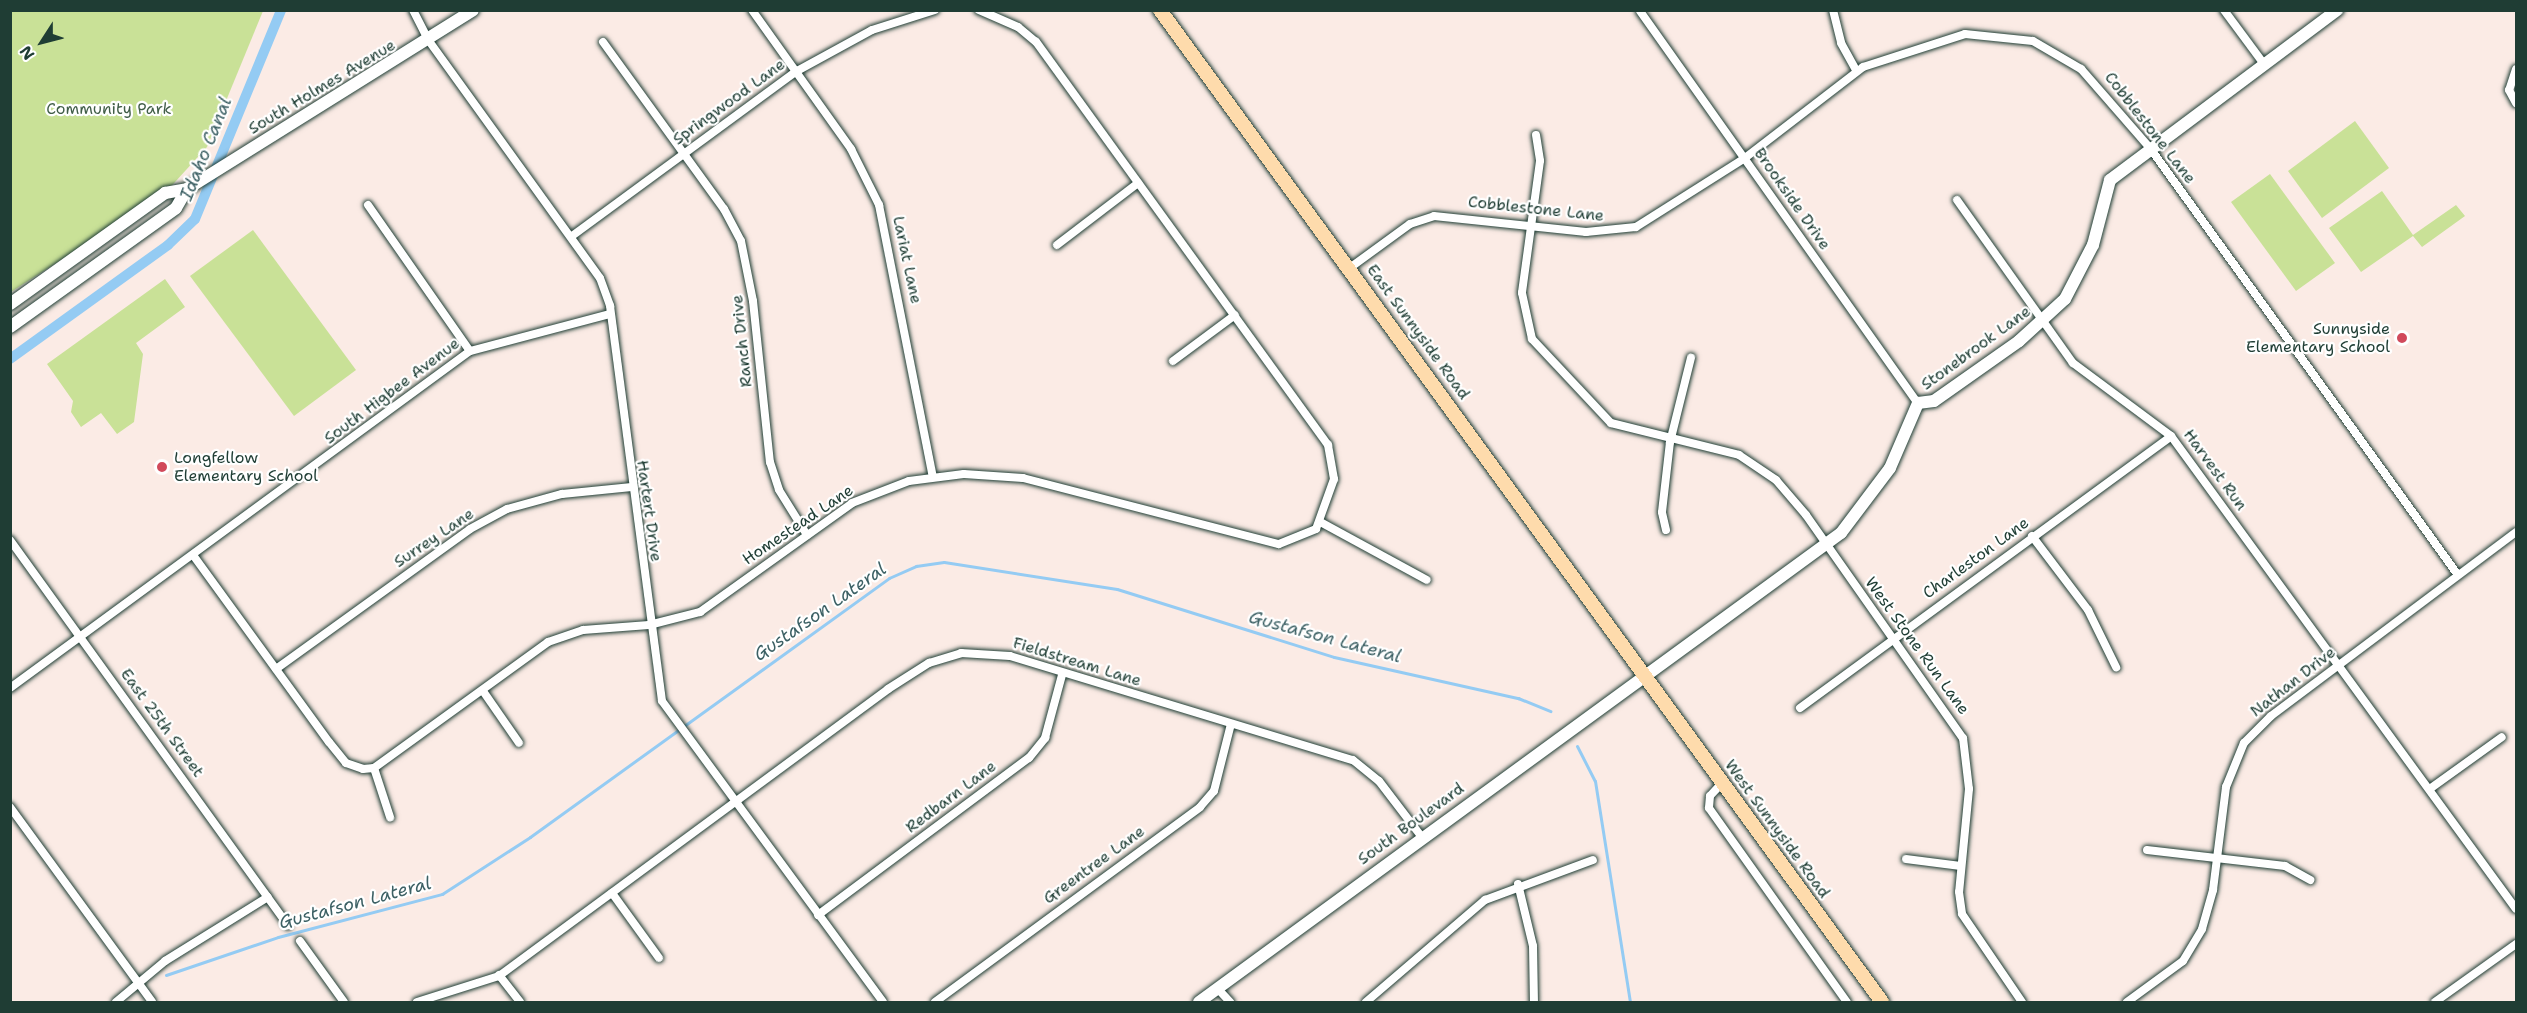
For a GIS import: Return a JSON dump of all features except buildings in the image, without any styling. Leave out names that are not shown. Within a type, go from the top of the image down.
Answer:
[{"type":"main road","name":"East Sunnyside Road","points":[[1160,10],[1351,267],[1644,675]]},
{"type":"main road","name":"West Sunnyside Road","points":[[1644,675],[1881,1002]]},
{"type":"street","name":"Hartert Drive","points":[[413,10],[429,41],[572,236],[600,278],[610,314],[657,685],[674,722],[883,1002]]},
{"type":"street","name":"South Holmes Avenue","points":[[10,304],[165,193],[187,189],[429,41],[473,10]]},
{"type":"street","name":"Lariat Lane","points":[[752,10],[851,149],[879,205],[933,477]]},
{"type":"street","name":"Springwood Lane","points":[[572,236],[797,71],[872,30],[916,12],[936,10]]},
{"type":"street","points":[[979,10],[1018,27],[1036,42],[1333,454],[1334,479],[1319,526],[1427,580]]},
{"type":"street","points":[[1833,10],[1840,43],[1856,70]]},
{"type":"street","points":[[2224,10],[2264,64]]},
{"type":"street","name":"Stonebrook Lane","points":[[1644,675],[1825,544],[1872,499],[1918,403],[1934,401],[2043,320],[2079,279],[2110,180],[2337,10]]},
{"type":"street","name":"Brookside Drive","points":[[1640,11],[1918,403]]},
{"type":"street","name":"Cobblestone Lane","points":[[1351,267],[1410,224],[1434,216],[1531,224],[1586,232],[1636,227],[1745,158],[1856,70],[1965,34],[2033,41],[2081,69],[2150,148],[2458,574]]},
{"type":"street","name":"Ranch Drive","points":[[603,42],[683,154],[741,242],[753,301],[770,462],[779,490],[807,535]]},
{"type":"street","points":[[2517,69],[2510,90],[2517,102]]},
{"type":"street","name":"West Stone Run Lane","points":[[1536,135],[1540,161],[1522,293],[1539,350],[1611,423],[1670,442],[1711,447],[1748,459],[1776,480],[1807,516],[1963,738],[1969,789],[1961,866],[1962,914],[2022,1002]]},
{"type":"street","points":[[1056,244],[1138,183]]},
{"type":"street","name":"South Holmes Avenue","points":[[10,327],[176,208],[187,189]]},
{"type":"street","name":"Harvest Run","points":[[1957,200],[2086,376],[2148,414],[2171,436],[2431,788],[2517,909]]},
{"type":"street","points":[[368,205],[470,351]]},
{"type":"street","name":"South Higbee Avenue","points":[[10,688],[470,351],[610,314]]},
{"type":"street","points":[[1173,361],[1234,315]]},
{"type":"street","points":[[1666,530],[1662,512],[1670,442],[1691,358]]},
{"type":"street","name":"Charleston Lane","points":[[1800,708],[2171,436]]},
{"type":"street","name":"Homestead Lane","points":[[374,768],[568,634],[649,625],[700,612],[852,503],[933,477],[1023,478],[1279,544],[1319,526]]},
{"type":"street","name":"Surrey Lane","points":[[276,669],[470,529],[507,509],[562,494],[632,487]]},
{"type":"street","name":"Nathan Drive","points":[[2127,1002],[2189,953],[2210,906],[2226,787],[2244,743],[2338,665],[2517,532]]},
{"type":"street","points":[[2032,536],[2088,610],[2116,667]]},
{"type":"street","name":"East 25th Street","points":[[10,540],[288,925]]},
{"type":"street","points":[[193,555],[346,763],[374,768],[390,817]]},
{"type":"street","name":"Fieldstream Lane","points":[[417,1002],[499,975],[929,663],[961,653],[995,654],[1366,767],[1421,836]]},
{"type":"street","name":"Redbarn Lane","points":[[818,915],[1029,758],[1046,738],[1062,675]]},
{"type":"street","name":"South Boulevard","points":[[1199,1002],[1421,836],[1644,675]]},
{"type":"street","points":[[483,691],[519,743]]},
{"type":"street","name":"Greentree Lane","points":[[935,1002],[1200,807],[1214,791],[1231,724]]},
{"type":"street","points":[[2431,788],[2502,737]]},
{"type":"street","points":[[1723,782],[1710,796],[1709,808],[1847,1002]]},
{"type":"street","points":[[10,807],[152,1002]]},
{"type":"street","points":[[2147,850],[2218,856],[2285,866],[2310,880]]},
{"type":"street","points":[[1906,859],[1961,866]]},
{"type":"street","points":[[1366,1002],[1460,917],[1518,884],[1593,860]]},
{"type":"street","points":[[1518,884],[1533,946],[1534,1002]]},
{"type":"street","points":[[612,893],[659,958]]},
{"type":"street","points":[[116,1002],[165,961],[268,897]]},
{"type":"street","points":[[300,941],[344,1002]]},
{"type":"street","points":[[2435,1002],[2517,944]]},
{"type":"street","points":[[499,975],[520,1002]]},
{"type":"street","points":[[1218,989],[1230,1002]]},
{"type":"green space","name":"Community Park","points":[[10,11],[263,11],[207,147],[165,193],[11,292]]},
{"type":"green space","points":[[2355,121],[2389,168],[2322,218],[2288,171]]},
{"type":"green space","points":[[2270,174],[2335,263],[2296,291],[2231,202]]},
{"type":"green space","points":[[2382,191],[2413,235],[2456,205],[2465,216],[2422,247],[2413,236],[2361,272],[2329,228]]},
{"type":"green space","points":[[253,230],[356,370],[294,416],[190,276]]},
{"type":"green space","points":[[165,279],[185,307],[136,343],[143,354],[134,422],[117,434],[101,413],[81,427],[71,412],[73,401],[47,364]]},
{"type":"waterway","name":"Idaho Canal","points":[[10,359],[168,245],[195,219],[281,10]]},
{"type":"waterway","name":"Gustafson Lateral","points":[[166,975],[278,937],[442,894],[530,837],[889,578],[916,566],[944,562],[1117,589],[1334,657],[1518,698],[1550,711]]},
{"type":"waterway","name":"Gustafson Lateral","points":[[1577,746],[1595,781],[1630,1002]]},
{"type":"waterway","name":"Gustafson Lateral","points":[[10,1002],[22,1002]]},
{"type":"place","name":"Sunnyside Elementary School","points":[[2402,338]]},
{"type":"place","name":"Longfellow Elementary School","points":[[162,467]]}]
